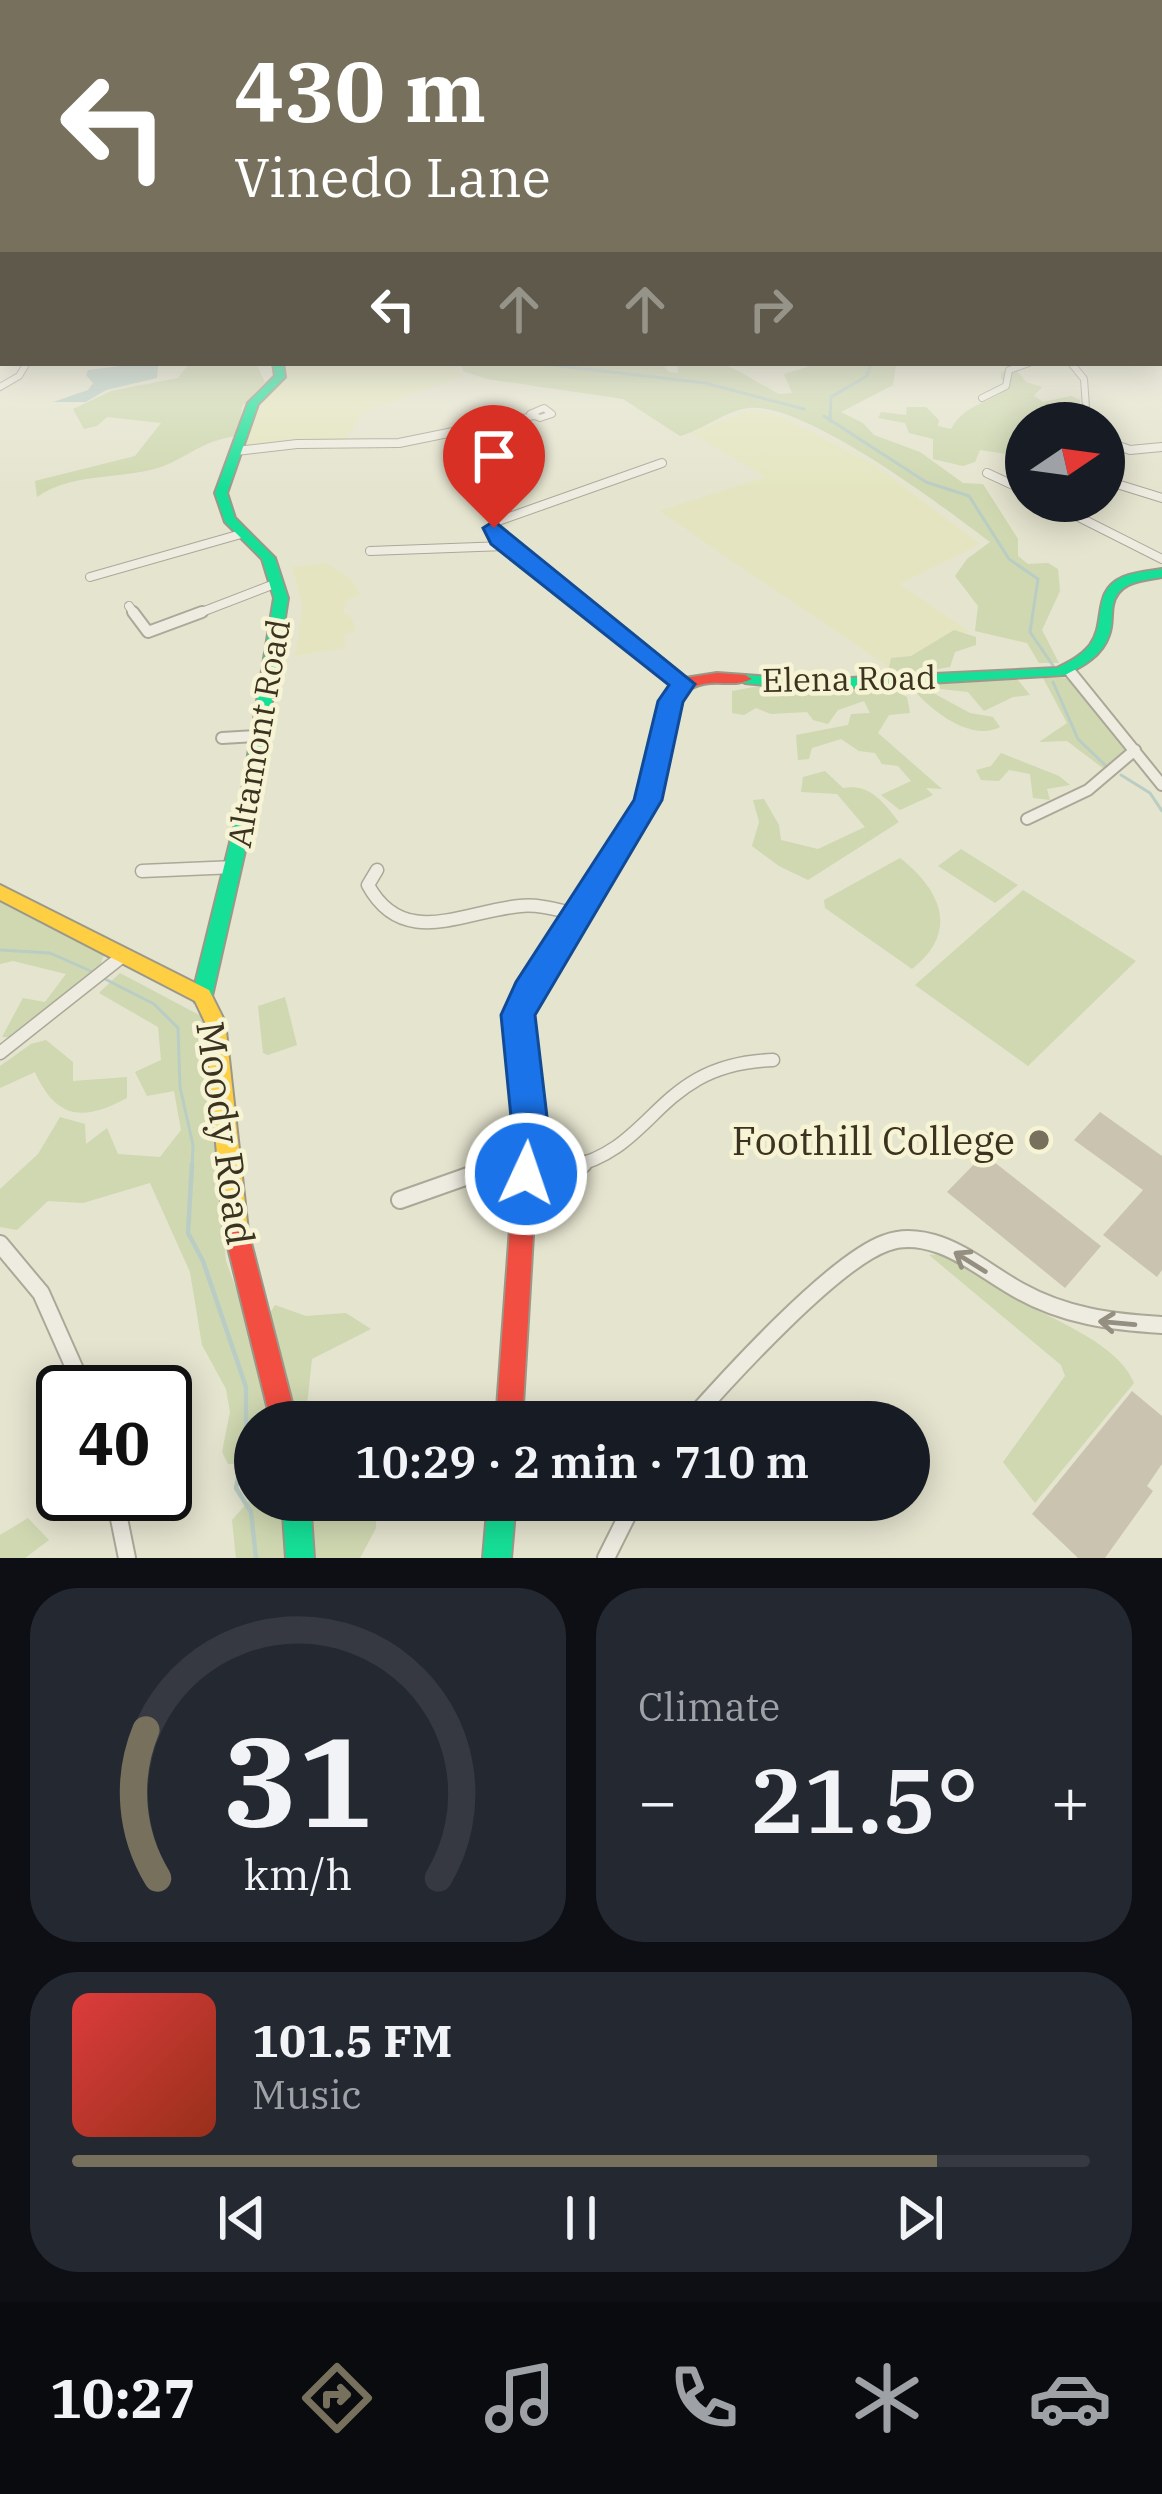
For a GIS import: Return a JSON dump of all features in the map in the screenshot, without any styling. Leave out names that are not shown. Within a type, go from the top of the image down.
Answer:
[{"type":"street","points":[[0,387],[20,376],[25,366]]},
{"type":"street","name":"Altamont Road","points":[[202,996],[235,867],[282,614],[277,583],[262,549],[242,534],[223,507],[226,480],[253,425],[253,403],[280,377],[278,366]]},
{"type":"street","points":[[982,398],[1004,391],[1010,382],[1009,370],[1020,366]]},
{"type":"street","points":[[1073,366],[1084,379],[1086,402]]},
{"type":"street","points":[[236,452],[297,444],[403,442],[533,416]]},
{"type":"street","points":[[1125,448],[1162,447]]},
{"type":"street","points":[[510,1401],[529,1117],[518,1015],[648,800],[670,701],[683,684],[493,534],[499,521],[662,463]]},
{"type":"street","points":[[987,472],[1005,481]]},
{"type":"street","points":[[1125,487],[1162,498]]},
{"type":"street","points":[[1089,522],[1162,559]]},
{"type":"street","points":[[89,577],[242,534]]},
{"type":"street","points":[[370,551],[507,546]]},
{"type":"street","points":[[1162,573],[1113,587],[1105,598],[1108,632],[1103,644],[1067,669],[1162,785]]},
{"type":"street","points":[[129,606],[148,632],[277,583]]},
{"type":"street","name":"Elena Road","points":[[683,684],[710,676],[808,685],[1067,669]]},
{"type":"street","points":[[222,738],[258,736]]},
{"type":"street","points":[[1027,819],[1088,790],[1136,750]]},
{"type":"street","points":[[142,871],[235,867]]},
{"type":"street","points":[[376,870],[368,885],[370,893],[379,905],[407,921],[446,921],[523,905],[576,914]]},
{"type":"street","name":"Moody Road","points":[[0,892],[202,996],[215,1022],[233,1220],[279,1401]]},
{"type":"street","points":[[0,1054],[124,956]]},
{"type":"street","points":[[400,1200],[475,1174],[526,1174],[597,1160],[622,1145],[675,1088],[700,1073],[742,1061],[773,1060]]},
{"type":"street","points":[[711,1401],[856,1259],[899,1240],[927,1240],[946,1247],[1058,1312],[1104,1322],[1162,1325]]},
{"type":"street","points":[[0,1244],[21,1262],[46,1300],[74,1365]]},
{"type":"street","points":[[119,1521],[127,1558]]},
{"type":"street","points":[[298,1521],[301,1558]]},
{"type":"street","points":[[496,1558],[500,1521]]},
{"type":"street","points":[[606,1558],[624,1521]]},
{"type":"green space","points":[[187,366],[257,366],[265,382],[242,407],[239,436],[213,442],[162,467],[77,481],[37,497],[35,481],[135,456],[161,423],[107,417],[84,429],[73,409],[111,391],[178,378]]},
{"type":"green space","points":[[280,366],[457,366],[460,377],[364,411],[344,441],[246,449],[246,410],[253,400],[278,387],[284,373]]},
{"type":"green space","points":[[462,366],[664,366],[678,373],[677,366],[724,366],[779,394],[792,393],[784,374],[810,366],[896,366],[893,385],[841,412],[874,435],[920,452],[963,483],[983,484],[1018,539],[1018,556],[1028,564],[1048,563],[1058,569],[1060,591],[1042,630],[1059,663],[1039,663],[1027,643],[975,631],[978,606],[955,576],[967,559],[990,542],[873,460],[803,421],[773,410],[748,408],[680,436],[623,399],[487,379],[463,371]]},
{"type":"green space","points":[[1017,371],[1026,382],[1042,387],[1034,396],[1043,402],[1005,402],[1005,454],[980,450],[975,462],[963,466],[933,459],[933,439],[909,433],[905,423],[878,418],[881,412],[906,415],[907,407],[926,407],[939,420],[938,426],[951,429],[964,413],[1011,383],[1001,379],[1001,372]]},
{"type":"green space","points":[[1071,396],[1080,402],[1043,402]]},
{"type":"green space","points":[[749,410],[781,416],[874,465],[980,544],[900,584],[969,631],[918,673],[887,666],[659,511],[766,477],[691,433]]},
{"type":"green space","points":[[326,563],[351,579],[360,594],[346,601],[343,613],[352,618],[356,631],[344,634],[345,648],[295,656],[303,607],[292,567]]},
{"type":"green space","points":[[954,630],[976,637],[976,645],[955,652],[950,667],[902,675],[888,672],[891,658],[911,656]]},
{"type":"green space","points":[[1043,678],[1069,678],[1124,744],[1124,757],[1104,769],[1067,741],[1039,742],[1067,723]]},
{"type":"green space","points":[[1018,680],[1030,695],[1013,697],[984,711],[968,692],[932,688],[933,693],[970,713],[993,717],[1000,727],[976,730],[938,712],[908,683]]},
{"type":"green space","points":[[875,682],[907,697],[910,713],[889,715],[878,733],[942,789],[926,788],[933,795],[900,810],[881,795],[911,781],[898,766],[882,764],[875,753],[859,751],[841,739],[812,748],[809,759],[798,760],[796,735],[848,725],[851,714],[870,713],[864,701],[838,710],[828,724],[813,720],[807,712],[771,714],[756,708],[744,715],[732,713],[732,691],[834,689]]},
{"type":"green space","points":[[1001,753],[1070,785],[1047,789],[1050,800],[1033,798],[1030,774],[1009,770],[999,781],[981,780],[976,770],[991,766]]},
{"type":"green space","points":[[825,771],[843,788],[861,788],[875,796],[899,822],[808,880],[752,846],[759,822],[753,800],[764,799],[779,825],[781,840],[818,849],[865,827],[837,794],[801,792],[803,777]]},
{"type":"green space","points":[[961,849],[1018,885],[995,903],[938,866]]},
{"type":"green space","points":[[900,858],[926,884],[939,912],[936,941],[912,969],[825,908],[824,900]]},
{"type":"green space","points":[[1023,890],[1136,961],[1028,1066],[915,985]]},
{"type":"green space","points":[[0,902],[104,955],[100,966],[23,1038],[2,1037],[23,998],[45,1002],[66,974],[13,961],[0,964]]},
{"type":"green space","points":[[120,973],[203,1017],[226,1261],[261,1357],[268,1401],[234,1401],[234,1464],[228,1464],[222,1452],[230,1412],[226,1389],[202,1345],[190,1272],[150,1183],[83,1203],[48,1201],[17,1230],[0,1227],[0,1189],[38,1154],[60,1117],[85,1124],[86,1144],[107,1128],[118,1154],[160,1157],[181,1130],[174,1091],[147,1096],[135,1072],[161,1060],[158,1027],[99,993]]},
{"type":"green space","points":[[285,997],[297,1045],[268,1055],[263,1053],[258,1006]]},
{"type":"green space","points":[[46,1040],[73,1062],[73,1081],[127,1077],[127,1098],[97,1111],[72,1112],[52,1099],[35,1072],[0,1088],[0,1066],[31,1044]]},
{"type":"green space","points":[[941,1254],[1099,1344],[1134,1383],[1035,1503],[1003,1462],[1065,1376],[1061,1365],[929,1255]]},
{"type":"green space","points":[[275,1305],[306,1316],[346,1313],[371,1329],[312,1359],[307,1401],[289,1401],[287,1375],[268,1316]]},
{"type":"green space","points":[[28,1518],[49,1540],[25,1558],[0,1558],[0,1535]]},
{"type":"green space","points":[[232,1520],[284,1521],[286,1558],[236,1558]]},
{"type":"green space","points":[[305,1521],[376,1521],[360,1558],[309,1558]]},
{"type":"shaded area","points":[[158,366],[157,378],[106,390],[86,402],[53,402],[88,390],[93,383],[86,375],[88,370]]},
{"type":"building","points":[[1100,1112],[1162,1156],[1162,1270],[1157,1277],[1103,1235],[1143,1190],[1074,1140]]},
{"type":"building","points":[[984,1154],[1101,1246],[1065,1288],[947,1192]]},
{"type":"building","points":[[1132,1391],[1162,1416],[1162,1464],[1147,1486],[1153,1491],[1105,1558],[1078,1558],[1032,1514]]},
{"type":"waterway","points":[[560,366],[705,383],[804,409]]},
{"type":"waterway","points":[[830,420],[831,397],[867,376],[870,366]]},
{"type":"waterway","points":[[824,416],[830,420]]},
{"type":"waterway","points":[[830,420],[926,482],[969,496],[1009,559],[1038,579],[1030,632],[1056,670]]},
{"type":"waterway","points":[[1053,682],[1078,739],[1107,767]]},
{"type":"waterway","points":[[1121,775],[1150,793],[1162,811]]},
{"type":"waterway","points":[[0,950],[50,953],[95,973]]},
{"type":"waterway","points":[[105,979],[154,1004],[178,1028],[180,1087],[193,1145],[192,1167]]},
{"type":"waterway","points":[[192,1164],[188,1233],[203,1261],[246,1387],[246,1440],[236,1488],[251,1512],[256,1558]]},
{"type":"traffic: fast","points":[[202,996],[249,798],[281,598],[268,558],[229,519],[221,493],[253,403],[280,377],[278,366]]},
{"type":"traffic: fast","points":[[745,679],[808,685],[1060,672],[1095,648],[1112,590],[1127,580],[1162,573]]},
{"type":"traffic: fast","points":[[297,1521],[300,1558]]},
{"type":"traffic: fast","points":[[497,1558],[500,1521]]},
{"type":"traffic: slow","points":[[0,892],[202,996],[215,1022],[236,1231]]},
{"type":"traffic: jam","points":[[510,1401],[529,1117],[517,1032],[528,992],[648,800],[675,692],[699,679],[745,679]]},
{"type":"traffic: jam","points":[[236,1231],[279,1401]]},
{"type":"place","name":"Foothill College","points":[[1039,1140]]},
{"type":"route","points":[[494,528],[499,539],[683,684],[670,701],[648,800],[518,1015],[529,1117],[526,1174]]}]
